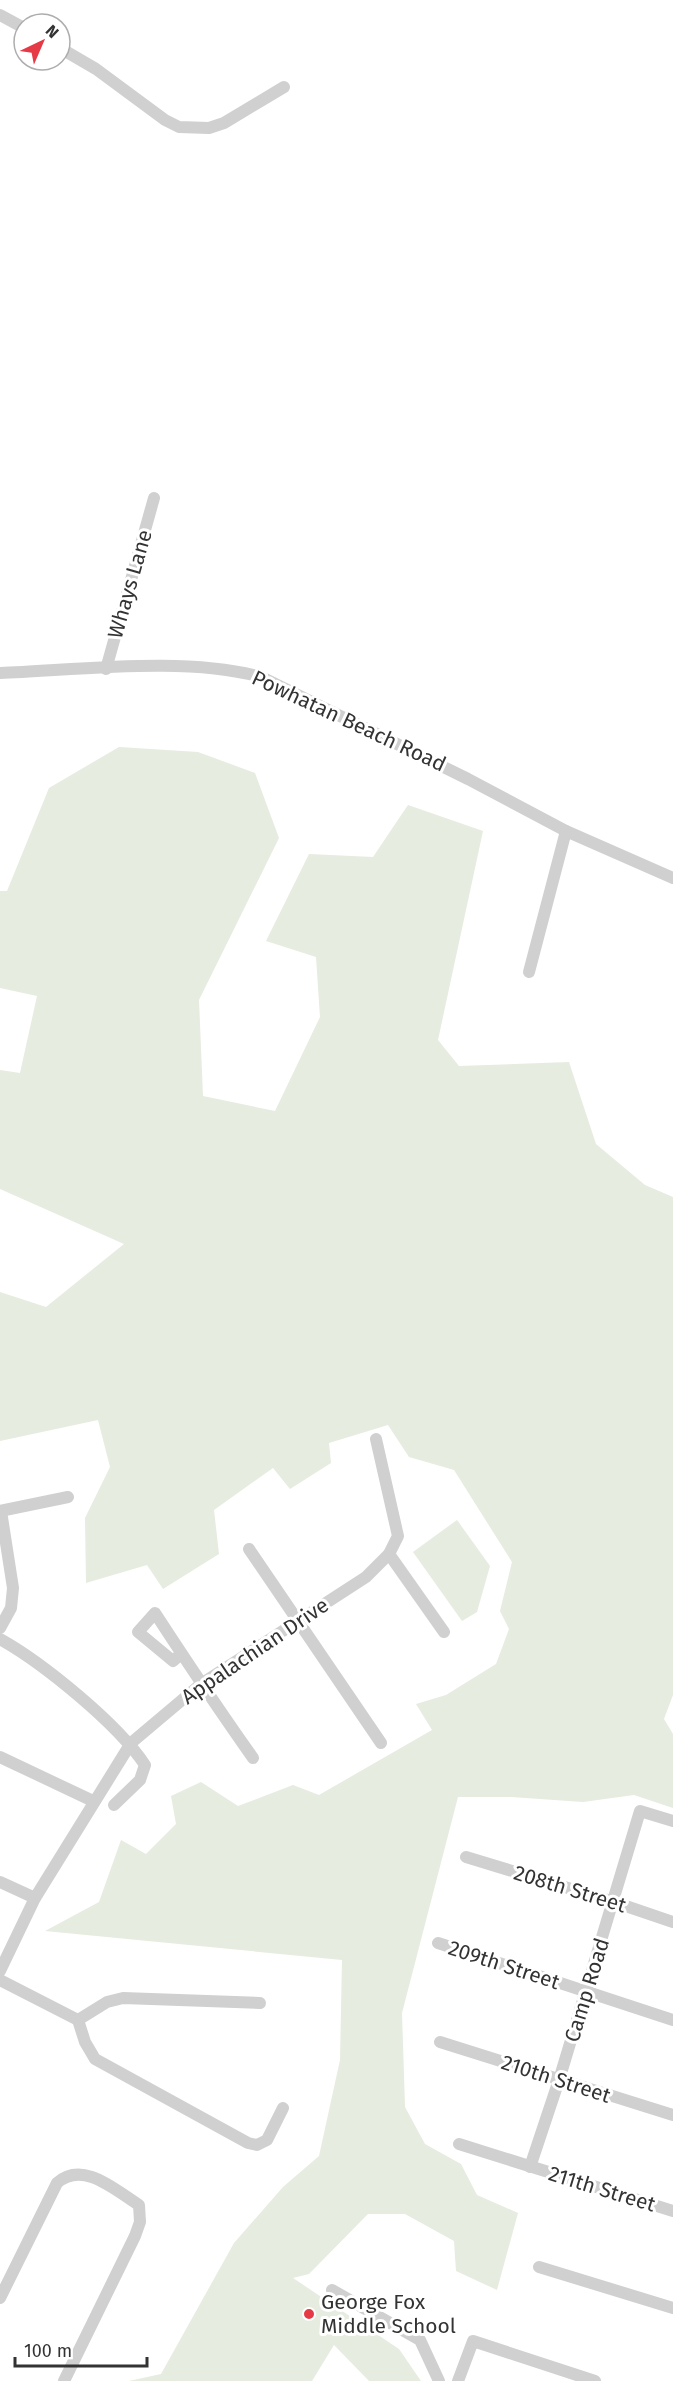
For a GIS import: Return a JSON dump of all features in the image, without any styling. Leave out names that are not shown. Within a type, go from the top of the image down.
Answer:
[{"type":"street","points":[[72,55],[96,69],[165,120],[179,127],[208,128],[224,123],[284,87]]},
{"type":"street","name":"Whays Lane","points":[[106,669],[154,498]]},
{"type":"street","name":"Powhatan Beach Road","points":[[0,673],[106,669],[226,669],[261,676],[468,778],[566,831],[673,878]]},
{"type":"street","points":[[529,972],[566,831]]},
{"type":"street","points":[[376,1439],[399,1536],[389,1554],[444,1632]]},
{"type":"street","points":[[0,1628],[11,1608],[13,1588],[0,1511],[68,1497]]},
{"type":"street","points":[[249,1549],[381,1743]]},
{"type":"street","name":"Appalachian Drive","points":[[0,1971],[35,1898],[131,1743],[201,1684],[366,1577],[389,1554]]},
{"type":"street","points":[[0,1639],[26,1654],[131,1743],[145,1765],[140,1780],[114,1805]]},
{"type":"street","points":[[181,1654],[253,1758]]},
{"type":"street","points":[[0,1757],[93,1801]]},
{"type":"street","name":"Camp Road","points":[[530,2168],[614,1902],[640,1811],[673,1821]]},
{"type":"street","name":"208th Street","points":[[466,1857],[673,1922]]},
{"type":"street","points":[[0,1882],[35,1898]]},
{"type":"street","name":"209th Street","points":[[438,1943],[673,2020]]},
{"type":"street","points":[[0,1980],[78,2020],[85,2042],[95,2059],[248,2143],[257,2145],[267,2140],[283,2108]]},
{"type":"street","points":[[78,2020],[107,2002],[123,1998],[260,2003]]},
{"type":"street","name":"210th Street","points":[[440,2042],[673,2115]]},
{"type":"street","name":"211th Street","points":[[459,2144],[673,2211]]},
{"type":"street","points":[[0,2298],[57,2183],[65,2176],[82,2173],[139,2205],[140,2222],[135,2236],[64,2381]]},
{"type":"street","points":[[539,2267],[673,2308]]},
{"type":"street","points":[[332,2290],[420,2340],[439,2381]]},
{"type":"street","points":[[459,2381],[473,2341],[592,2380]]},
{"type":"shaded area","points":[[119,747],[198,752],[255,773],[279,838],[199,1000],[203,1096],[275,1111],[320,1017],[316,957],[266,941],[309,854],[373,857],[408,805],[483,831],[438,1040],[459,1066],[569,1062],[596,1144],[645,1185],[673,1197],[673,1695],[664,1719],[673,1734],[673,1808],[634,1795],[583,1802],[511,1797],[458,1797],[402,2013],[405,2107],[425,2144],[461,2164],[477,2195],[518,2213],[497,2290],[456,2271],[454,2241],[405,2214],[368,2214],[309,2274],[293,2278],[399,2349],[421,2381],[369,2381],[334,2345],[312,2381],[129,2381],[161,2374],[234,2243],[283,2187],[319,2156],[340,2060],[342,1960],[45,1931],[99,1902],[121,1840],[146,1854],[176,1824],[171,1796],[201,1782],[238,1806],[293,1785],[319,1795],[432,1730],[416,1704],[446,1695],[496,1664],[509,1629],[500,1611],[512,1562],[454,1470],[409,1457],[388,1425],[329,1443],[331,1463],[290,1489],[273,1468],[214,1510],[219,1554],[163,1589],[147,1565],[86,1583],[85,1518],[110,1467],[98,1420],[0,1441],[0,1292],[46,1307],[124,1244],[0,1189],[0,1070],[20,1073],[37,996],[0,988],[0,891],[7,891],[49,788]]},
{"type":"shaded area","points":[[457,1520],[490,1566],[477,1612],[462,1621],[413,1552]]},
{"type":"place","name":"George Fox Middle School","points":[[309,2314]]}]
